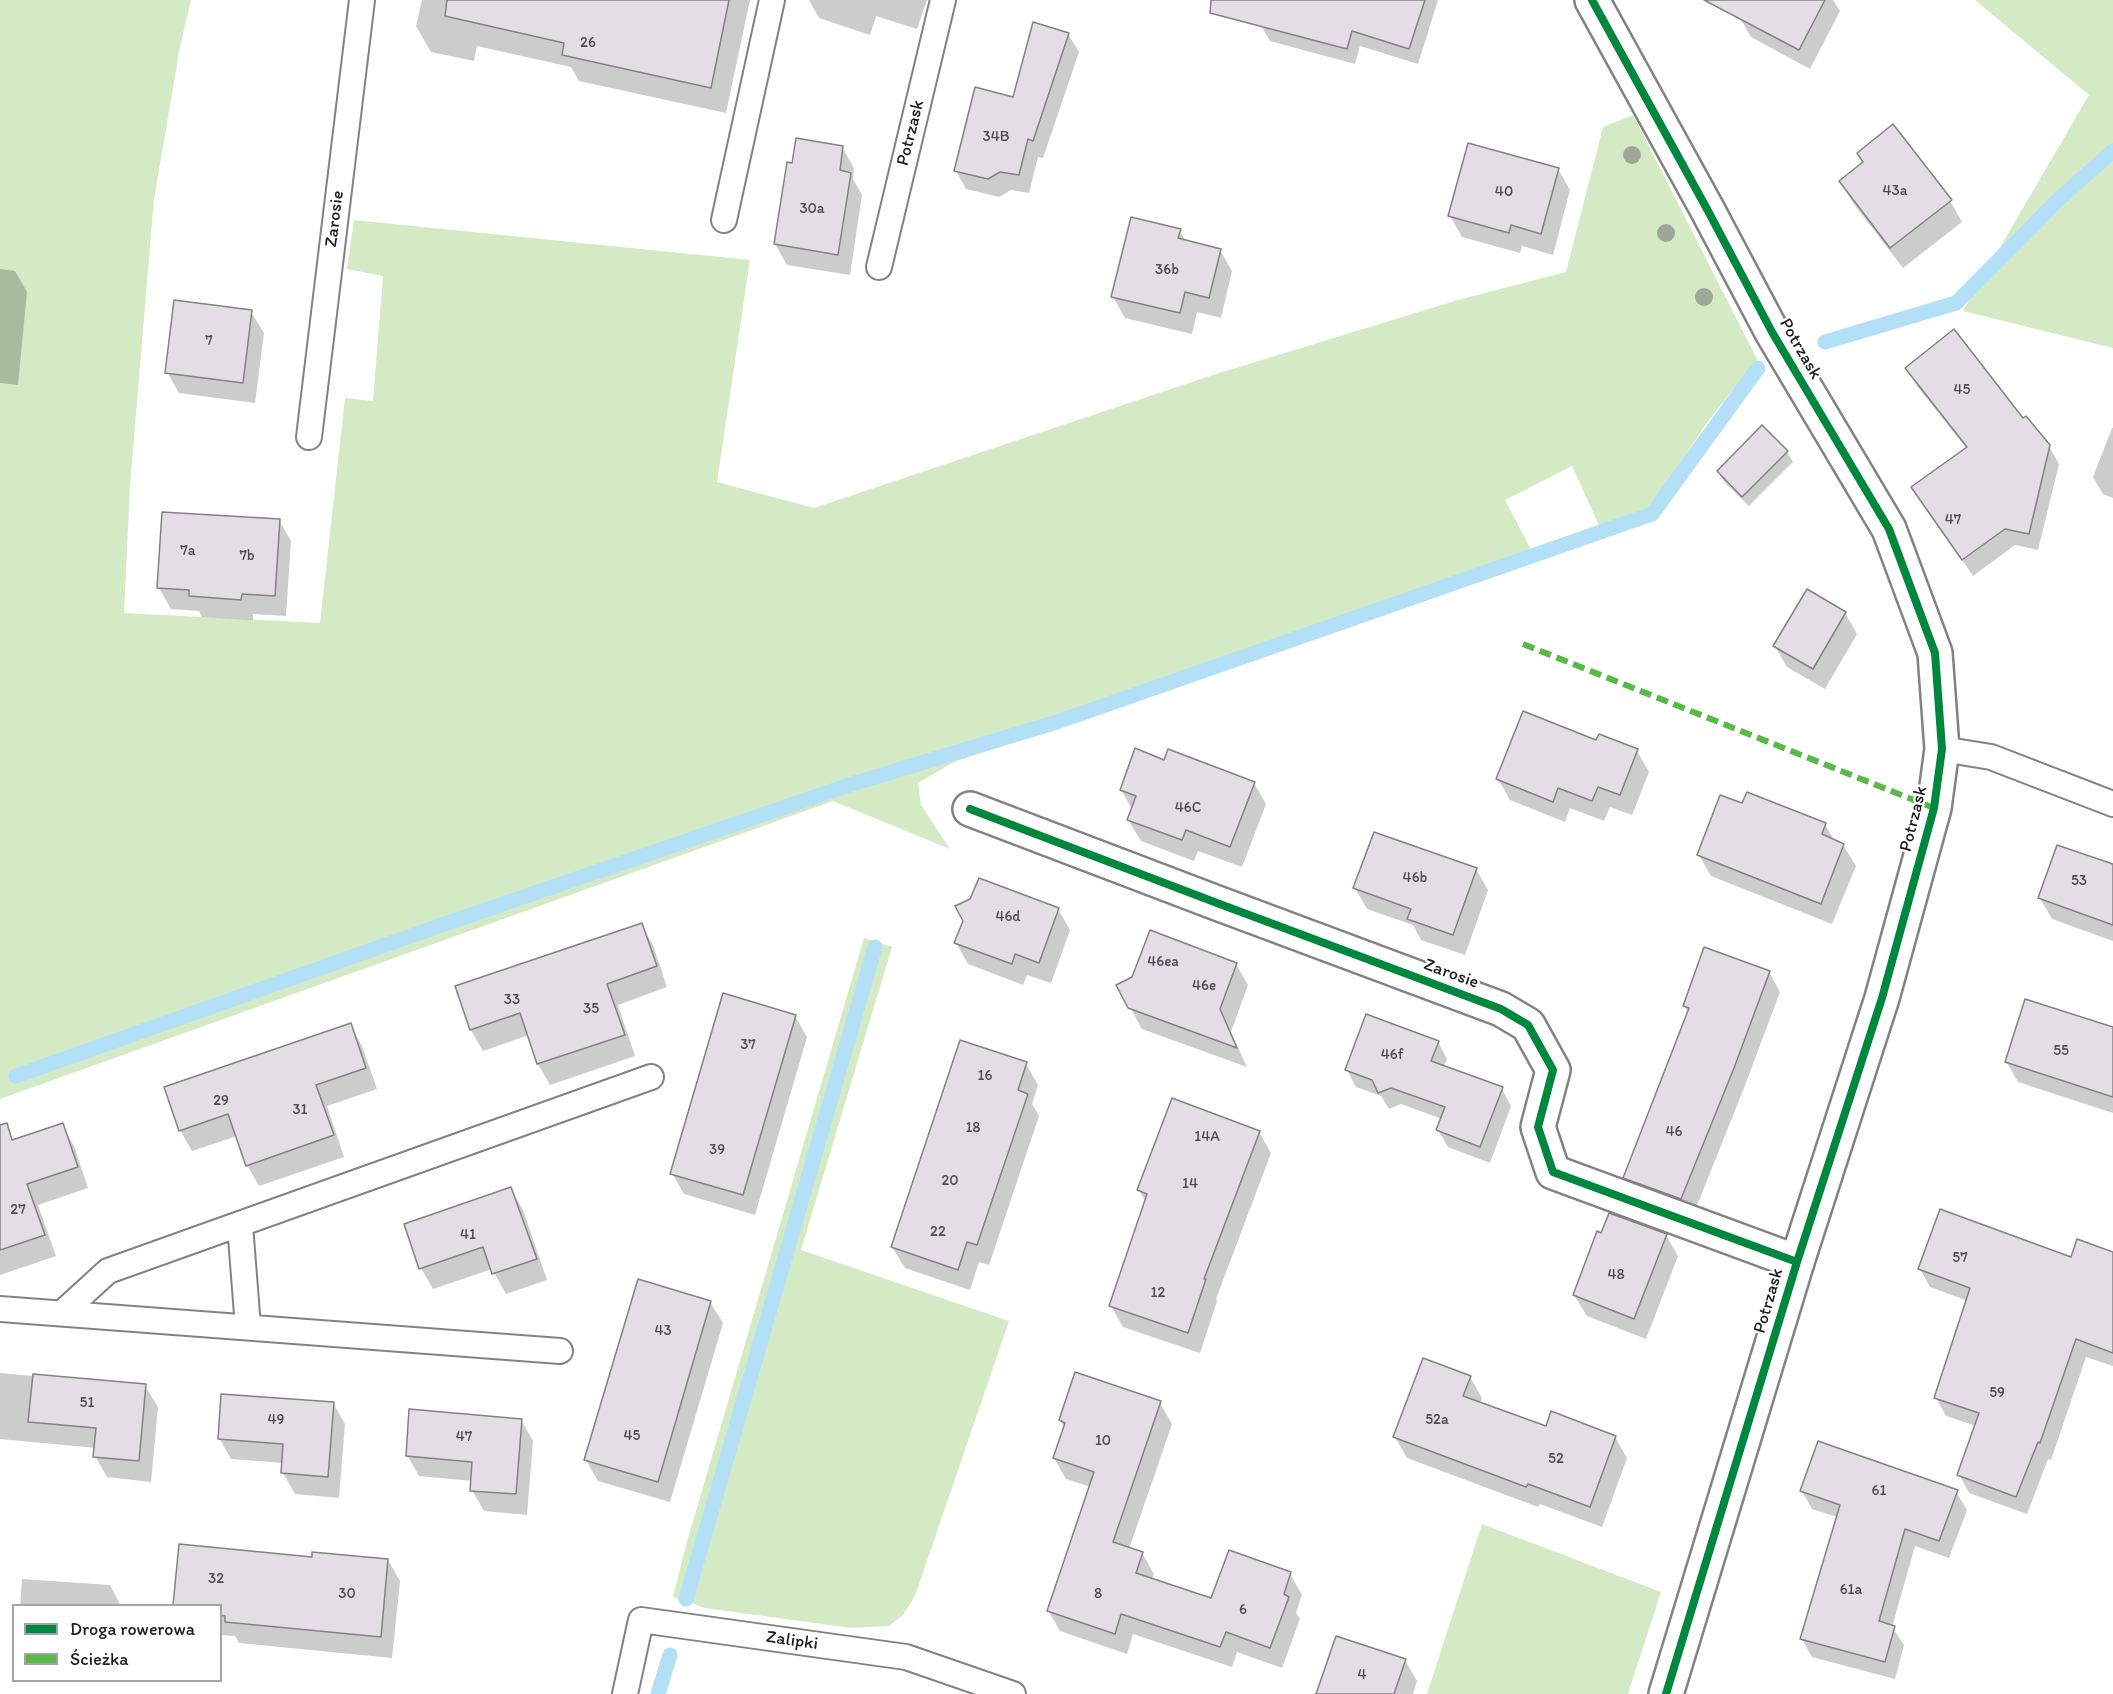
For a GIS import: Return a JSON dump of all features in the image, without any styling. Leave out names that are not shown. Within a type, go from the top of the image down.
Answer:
[{"type":"street","name":"Potrzask","points":[[1592,0],[1772,332],[1889,529],[1935,653],[1942,748],[1934,808],[1884,988],[1797,1262],[1666,1694]]},
{"type":"street","name":"Zarosie","points":[[970,809],[1501,1009],[1528,1025],[1553,1070],[1538,1127],[1553,1172],[1797,1262]]},
{"type":"lane","name":"Zarosie","points":[[309,437],[362,0]]},
{"type":"lane","points":[[724,220],[772,0]]},
{"type":"lane","name":"Potrzask","points":[[879,267],[943,0]]},
{"type":"lane","points":[[1942,748],[1991,757],[2113,804]]},
{"type":"lane","points":[[62,1313],[108,1271],[651,1077]]},
{"type":"lane","points":[[240,1225],[248,1327]]},
{"type":"lane","points":[[0,1309],[560,1351]]},
{"type":"lane","name":"Zalipki","points":[[625,1694],[641,1620],[906,1657],[1012,1694]]},
{"type":"green space","points":[[0,0],[191,0],[180,47],[154,199],[130,485],[124,613],[320,623],[345,398],[373,401],[383,276],[347,269],[354,220],[750,260],[717,482],[814,508],[1216,374],[1458,300],[1566,272],[1603,127],[1633,115],[1757,359],[1706,424],[1652,506],[1602,532],[1572,466],[1505,500],[1535,557],[1444,593],[954,762],[918,783],[921,805],[950,849],[833,801],[0,1099]]},
{"type":"green space","points":[[1975,0],[2113,0],[2113,348],[1963,311],[2089,95]]},
{"type":"green space","points":[[864,938],[892,947],[801,1250],[1009,1321],[915,1596],[903,1615],[889,1626],[851,1628],[705,1608],[673,1597],[686,1545]]},
{"type":"green space","points":[[1482,1524],[1661,1592],[1628,1694],[1427,1694]]},
{"type":"building","points":[[447,0],[729,0],[711,88],[562,55],[564,43],[445,16]]},
{"type":"building","points":[[1211,0],[1425,0],[1409,49],[1352,31],[1347,49],[1210,13]]},
{"type":"building","points":[[1704,0],[1825,0],[1799,50]]},
{"type":"building","points":[[1033,22],[1069,33],[1033,141],[1028,139],[1019,175],[1000,172],[988,179],[954,171],[975,87],[1013,97]]},
{"type":"building","points":[[1893,124],[1952,200],[1890,248],[1839,181],[1863,162],[1857,153]]},
{"type":"building","points":[[796,138],[843,146],[840,170],[851,173],[838,255],[774,244],[787,162],[792,163]]},
{"type":"building","points":[[1468,143],[1559,168],[1541,234],[1511,225],[1509,233],[1448,216]]},
{"type":"building","points":[[1131,217],[1181,229],[1178,238],[1221,249],[1209,298],[1185,292],[1180,313],[1111,297]]},
{"type":"building","points":[[174,300],[252,310],[243,383],[165,373]]},
{"type":"building","points":[[1954,329],[2023,418],[2026,416],[2050,445],[2029,534],[2005,529],[1962,560],[1911,487],[1967,447],[1905,368]]},
{"type":"building","points":[[1762,425],[1788,451],[1742,497],[1717,471]]},
{"type":"building","points":[[162,512],[280,519],[275,596],[242,594],[241,600],[189,596],[189,590],[157,588]]},
{"type":"building","points":[[1807,589],[1846,612],[1813,669],[1773,646]]},
{"type":"building","points":[[1523,711],[1596,740],[1599,734],[1638,749],[1620,795],[1598,787],[1592,801],[1558,788],[1553,802],[1496,779]]},
{"type":"building","points":[[1135,748],[1164,760],[1168,749],[1255,782],[1230,847],[1186,830],[1182,840],[1127,820],[1136,796],[1120,790]]},
{"type":"building","points":[[1747,792],[1826,823],[1822,834],[1844,844],[1821,904],[1697,855],[1720,795],[1742,803]]},
{"type":"building","points":[[1374,832],[1477,868],[1453,935],[1407,919],[1411,909],[1353,888]]},
{"type":"building","points":[[2057,845],[2113,864],[2113,925],[2038,898]]},
{"type":"building","points":[[979,878],[1059,908],[1039,963],[1015,954],[1012,964],[954,943],[963,921],[955,906],[970,899]]},
{"type":"building","points":[[642,923],[657,966],[607,984],[625,1035],[537,1064],[520,1013],[470,1030],[455,986]]},
{"type":"building","points":[[1150,930],[1237,963],[1220,1009],[1237,1048],[1128,1008],[1116,985],[1132,977]]},
{"type":"building","points":[[1704,947],[1770,971],[1681,1199],[1623,1178],[1689,1008],[1683,1006]]},
{"type":"building","points":[[723,993],[796,1015],[743,1195],[670,1174]]},
{"type":"building","points":[[2025,999],[2113,1027],[2113,1097],[2005,1062]]},
{"type":"building","points":[[1366,1014],[1439,1041],[1431,1061],[1503,1087],[1480,1147],[1436,1130],[1445,1107],[1391,1088],[1378,1093],[1372,1080],[1345,1070]]},
{"type":"building","points":[[351,1023],[366,1068],[316,1085],[334,1135],[246,1166],[228,1114],[179,1131],[164,1087]]},
{"type":"building","points":[[960,1040],[1027,1062],[1018,1090],[1028,1094],[977,1245],[967,1242],[958,1270],[891,1247]]},
{"type":"building","points":[[1172,1098],[1260,1131],[1204,1279],[1206,1279],[1188,1333],[1109,1306],[1147,1194],[1137,1190]]},
{"type":"building","points":[[7,1123],[12,1140],[63,1123],[78,1167],[27,1184],[45,1235],[0,1250],[0,1125]]},
{"type":"building","points":[[511,1187],[537,1259],[492,1274],[483,1247],[419,1269],[404,1224]]},
{"type":"building","points":[[1940,1209],[2071,1257],[2077,1239],[2113,1252],[2113,1353],[2076,1339],[2040,1443],[2038,1442],[2016,1497],[1957,1475],[1979,1413],[1934,1398],[1970,1288],[1918,1269]]},
{"type":"building","points":[[1609,1213],[1667,1234],[1634,1319],[1573,1295],[1597,1231],[1601,1233]]},
{"type":"building","points":[[638,1279],[711,1301],[658,1482],[584,1460]]},
{"type":"building","points":[[1423,1358],[1471,1376],[1463,1396],[1546,1426],[1551,1411],[1616,1436],[1590,1507],[1528,1484],[1526,1487],[1393,1437]]},
{"type":"building","points":[[1075,1372],[1161,1401],[1113,1542],[1143,1552],[1136,1573],[1211,1598],[1229,1550],[1291,1572],[1284,1594],[1289,1597],[1270,1648],[1226,1632],[1220,1647],[1121,1614],[1115,1634],[1047,1611],[1094,1472],[1053,1458],[1065,1423],[1059,1420]]},
{"type":"building","points":[[33,1374],[146,1384],[139,1461],[93,1457],[96,1428],[28,1422]]},
{"type":"building","points":[[221,1394],[334,1402],[328,1477],[281,1473],[283,1444],[218,1439]]},
{"type":"building","points":[[409,1409],[522,1419],[516,1494],[470,1491],[472,1462],[406,1456]]},
{"type":"building","points":[[1818,1441],[1958,1490],[1939,1541],[1905,1529],[1879,1621],[1895,1626],[1885,1662],[1800,1639],[1840,1505],[1800,1491]]},
{"type":"building","points":[[179,1544],[312,1557],[312,1552],[388,1559],[381,1637],[225,1622],[225,1616],[222,1615],[222,1604],[173,1604]]},
{"type":"building","points":[[1336,1636],[1406,1659],[1394,1694],[1316,1694]]},
{"type":"waterway","points":[[1825,342],[1956,303],[2059,199],[2113,151]]},
{"type":"waterway","points":[[16,1076],[439,926],[852,784],[1057,722],[1652,514],[1758,368]]},
{"type":"waterway","points":[[686,1599],[875,947]]},
{"type":"waterway","points":[[658,1694],[670,1655]]},
{"type":"marked path","points":[[1523,644],[1934,808]]},
{"type":"cycle path","points":[[1592,0],[1772,332],[1889,529],[1935,653],[1942,749],[1934,808],[1882,998],[1797,1262],[1666,1694]]},
{"type":"cycle path","points":[[970,809],[1501,1009],[1528,1025],[1553,1070],[1538,1127],[1553,1172],[1797,1262]]}]
